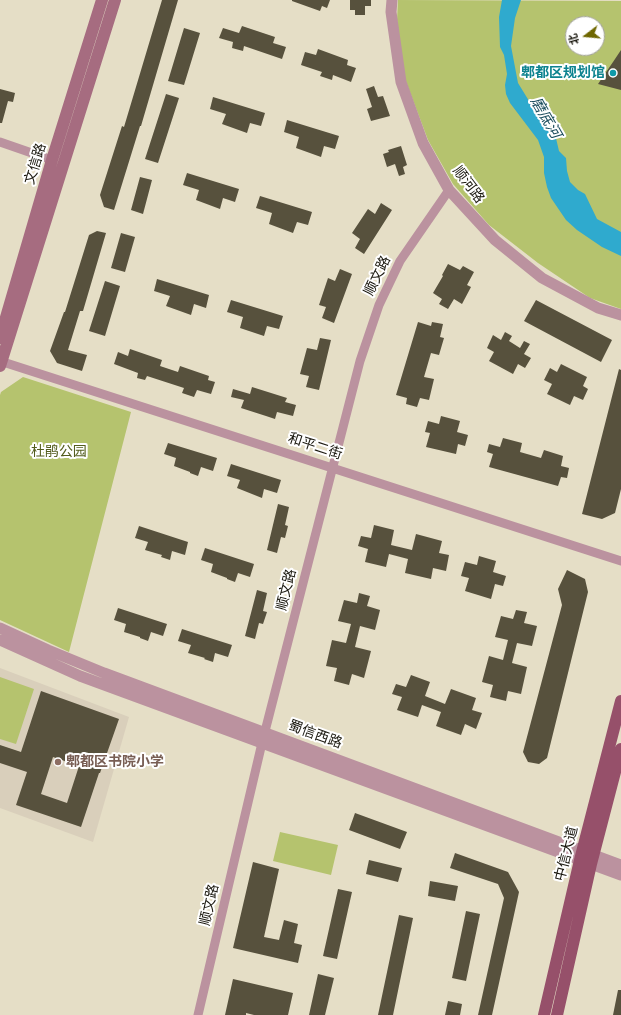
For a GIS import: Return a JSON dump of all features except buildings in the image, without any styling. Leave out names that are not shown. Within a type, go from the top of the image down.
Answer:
[{"type":"main road","name":"文信路","points":[[0,338],[52,160],[102,0]]},
{"type":"main road","points":[[1,363],[115,0]]},
{"type":"main road","name":"中信大道","points":[[557,1015],[587,857],[621,701]]},
{"type":"main road","name":"中信大道","points":[[544,1015],[587,857],[621,749]]},
{"type":"street","name":"顺河路","points":[[392,0],[391,12],[401,82],[423,143],[449,190],[494,240],[542,278],[598,308],[621,316]]},
{"type":"street","points":[[0,142],[52,160]]},
{"type":"street","name":"顺文路","points":[[198,1015],[264,738],[360,361],[379,305],[400,261],[449,190]]},
{"type":"street","name":"和平二街","points":[[1,363],[333,467],[621,561]]},
{"type":"street","name":"蜀信西路","points":[[0,628],[48,650],[264,738]]},
{"type":"street","name":"蜀信西路","points":[[0,640],[80,676],[264,738],[587,857],[621,865]]},
{"type":"street","name":"蜀信西路","points":[[587,857],[621,875]]},
{"type":"shaded area","name":"郫都区书院小学","points":[[0,668],[129,717],[93,842],[0,808]]},
{"type":"green space","points":[[398,0],[621,1],[621,309],[590,298],[538,263],[489,225],[453,184],[428,140],[405,79],[397,20]]},
{"type":"green space","name":"杜鹃公园","points":[[23,377],[131,412],[69,652],[0,620],[0,395],[1,392]]},
{"type":"green space","points":[[0,677],[34,689],[16,744],[0,739]]},
{"type":"green space","points":[[280,832],[338,845],[331,875],[273,861]]},
{"type":"water","points":[[502,0],[521,0],[515,18],[511,46],[518,83],[534,109],[544,119],[555,134],[559,151],[566,158],[570,182],[578,190],[585,194],[597,219],[621,232],[621,256],[602,247],[577,230],[566,220],[551,198],[544,173],[544,157],[538,140],[510,103],[506,94],[505,85],[507,74],[504,55],[500,47],[499,17]]},
{"type":"place","name":"郫都区规划馆","points":[[613,73]]},
{"type":"place","name":"郫都区书院小学","points":[[58,762]]},
{"type":"water label","name":"磨底河","points":[[545,118]]}]
